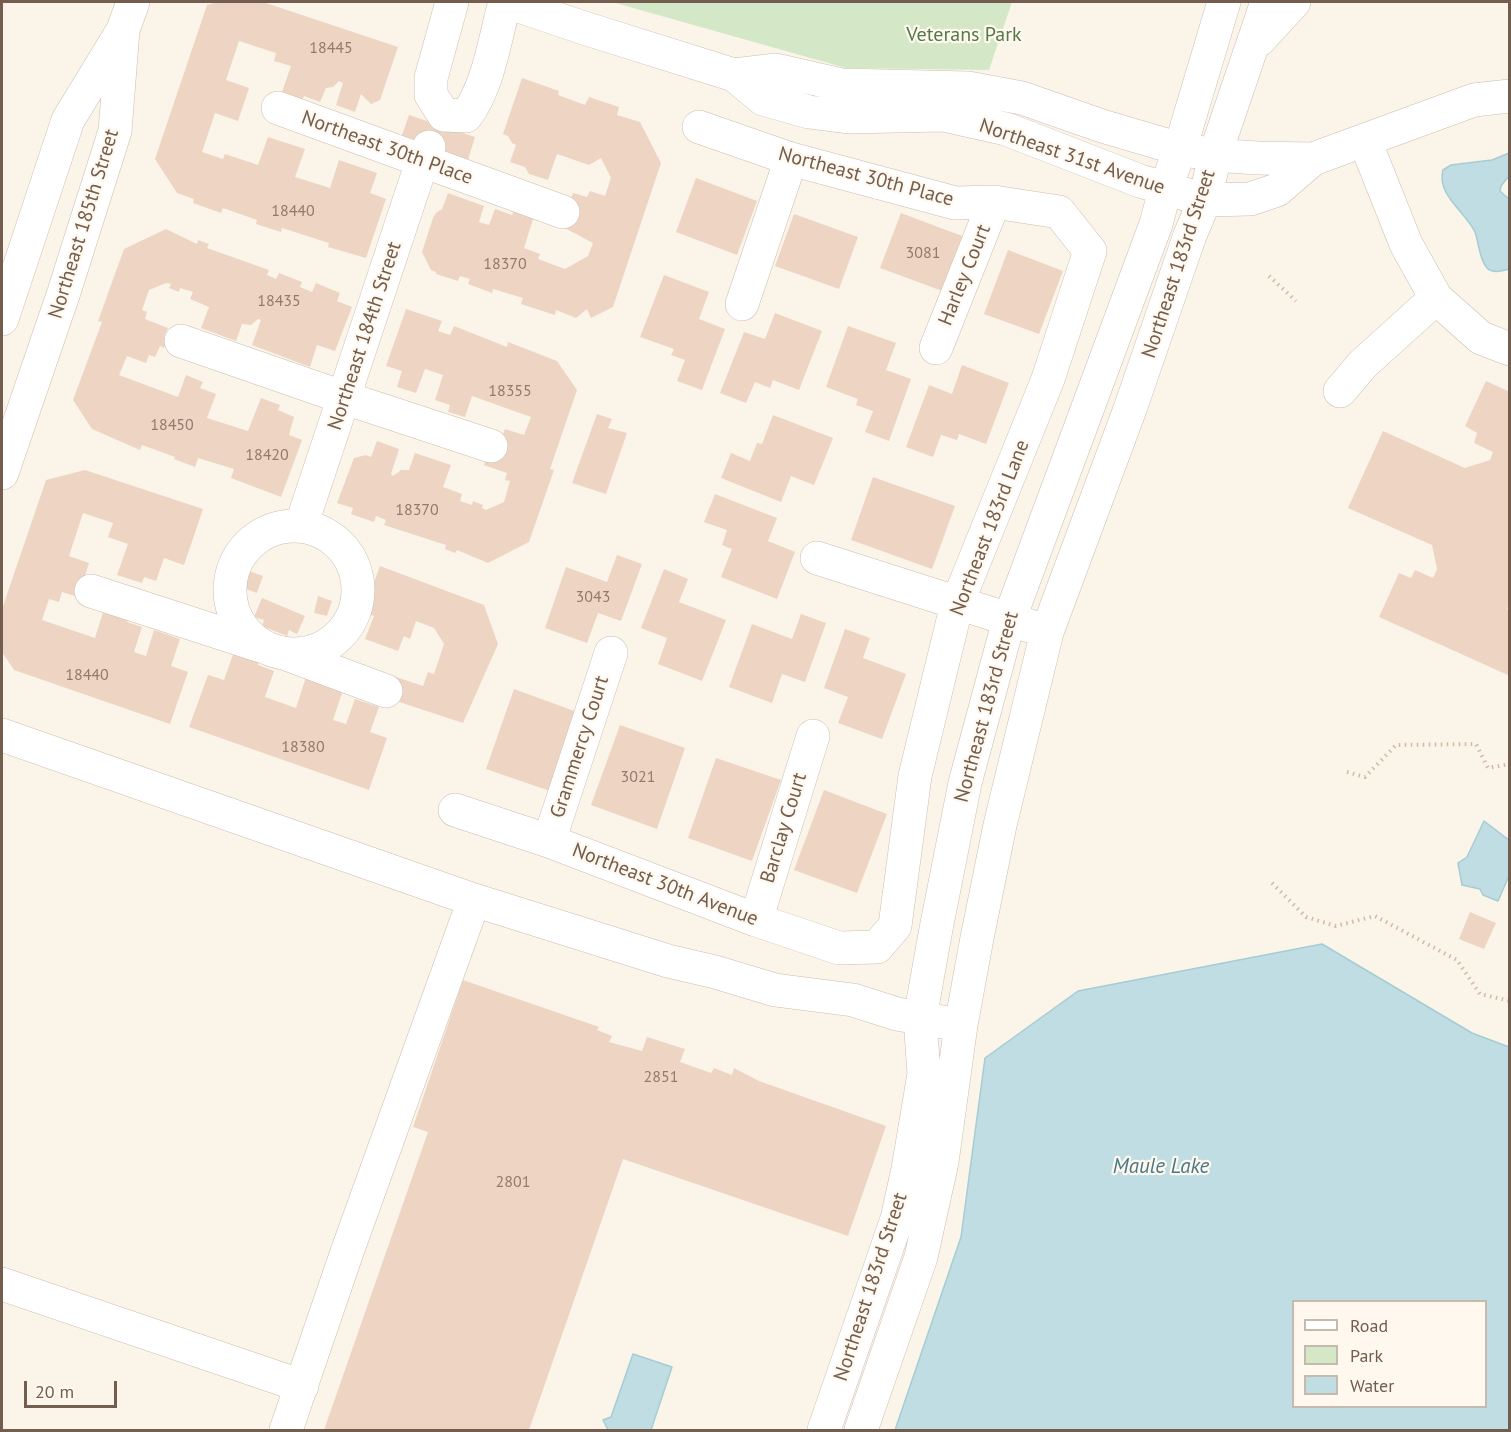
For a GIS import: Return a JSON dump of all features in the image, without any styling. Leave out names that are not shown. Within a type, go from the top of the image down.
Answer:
[{"type":"street","points":[[452,2],[431,78],[434,137],[466,116],[474,105],[506,2]]},
{"type":"street","name":"Northeast 31st Avenue","points":[[506,2],[734,75],[763,99],[809,112],[848,117],[943,115],[1006,129],[1165,190],[1205,200],[1250,199],[1277,190],[1313,159]]},
{"type":"street","name":"Northeast 183rd Street","points":[[824,1431],[897,1219],[924,1074],[920,1018],[965,783],[1009,620],[1156,224],[1224,2]]},
{"type":"street","name":"Northeast 183rd Street","points":[[861,1431],[921,1257],[942,1162],[961,1025],[1000,825],[1047,632],[1130,409],[1190,235],[1205,200],[1215,155],[1267,2]]},
{"type":"street","points":[[1253,46],[1294,2]]},
{"type":"street","name":"Northeast 185th Street","points":[[2,319],[68,120],[128,16]]},
{"type":"street","name":"Northeast 185th Street","points":[[2,473],[64,292],[115,131],[128,16]]},
{"type":"street","name":"Northeast 31st Avenue","points":[[734,75],[776,70],[842,84],[968,88],[1022,98],[1102,126],[1180,149],[1215,155],[1313,159]]},
{"type":"street","points":[[1313,159],[1474,100],[1509,96]]},
{"type":"street","name":"Northeast 30th Place","points":[[278,108],[434,137],[563,212]]},
{"type":"street","name":"Northeast 30th Place","points":[[699,127],[791,159],[955,203],[994,202],[1059,212],[1090,251]]},
{"type":"street","name":"Northeast 184th Street","points":[[301,526],[434,137]]},
{"type":"street","points":[[1365,141],[1407,244],[1436,298],[1481,338],[1509,349]]},
{"type":"street","points":[[742,304],[791,159]]},
{"type":"street","name":"Harley Court","points":[[936,348],[994,202]]},
{"type":"street","name":"Northeast 183rd Lane","points":[[877,947],[895,926],[915,776],[957,604],[1048,379],[1090,251]]},
{"type":"street","points":[[17,275],[64,292]]},
{"type":"street","points":[[1340,391],[1363,364],[1436,298]]},
{"type":"street","points":[[181,341],[491,446]]},
{"type":"street","points":[[301,526],[318,530],[332,538],[344,550],[353,565],[357,581],[357,598],[352,615],[344,629],[332,641],[316,649],[300,653],[274,650],[249,635],[237,620],[231,601],[230,581],[236,562],[247,546],[262,534],[281,527],[301,526]]},
{"type":"street","points":[[817,558],[1047,632]]},
{"type":"street","points":[[91,591],[274,650],[386,691]]},
{"type":"street","name":"Grammercy Court","points":[[549,841],[611,653]]},
{"type":"street","points":[[2,735],[474,900],[668,961],[775,990],[853,1000],[897,1014],[961,1025]]},
{"type":"street","name":"Barclay Court","points":[[756,920],[813,736]]},
{"type":"street","name":"Northeast 30th Avenue","points":[[455,810],[549,841],[756,920],[840,948],[877,947]]},
{"type":"street","points":[[286,1431],[347,1252],[474,900]]},
{"type":"street","points":[[2,1284],[302,1386]]},
{"type":"path","points":[[1269,276],[1296,301]]},
{"type":"path","points":[[1347,772],[1365,777],[1396,745],[1476,744],[1488,768],[1509,764]]},
{"type":"path","points":[[1272,883],[1306,917],[1336,926],[1375,916],[1457,960],[1480,994],[1509,1001]]},
{"type":"green space","name":"Veterans Park","points":[[612,2],[1012,2],[989,70],[846,68]]},
{"type":"water","points":[[1509,153],[1509,176],[1500,191],[1509,199],[1509,269],[1495,271],[1489,270],[1484,264],[1475,232],[1448,195],[1442,179],[1443,170],[1451,165],[1492,160]]},
{"type":"water","points":[[1484,821],[1509,840],[1509,876],[1498,901],[1483,895],[1480,889],[1462,885],[1458,863],[1467,857]]},
{"type":"water","name":"Maule Lake","points":[[1322,944],[1472,1033],[1509,1047],[1509,1430],[895,1430],[961,1237],[985,1058],[1078,991]]},
{"type":"water","points":[[633,1354],[672,1367],[651,1430],[608,1430],[603,1420],[611,1417]]},
{"type":"building","points":[[217,2],[263,2],[398,47],[380,100],[371,104],[361,94],[355,112],[336,105],[343,83],[339,81],[333,87],[326,88],[320,102],[304,96],[301,102],[281,95],[291,66],[274,61],[276,53],[239,41],[226,80],[249,88],[238,121],[215,113],[202,152],[223,159],[225,154],[258,165],[268,137],[305,149],[295,177],[330,188],[339,160],[377,173],[370,193],[386,199],[366,258],[328,247],[329,243],[282,228],[281,232],[256,224],[257,220],[223,208],[221,213],[193,203],[194,199],[177,193],[155,159],[207,5]]},
{"type":"building","points":[[522,78],[559,91],[558,95],[585,105],[589,97],[619,107],[617,115],[640,122],[661,163],[613,307],[591,318],[587,309],[576,318],[556,310],[555,315],[521,304],[523,298],[493,289],[492,293],[468,284],[470,279],[460,276],[458,281],[436,274],[431,270],[422,252],[433,218],[442,209],[448,193],[484,206],[479,222],[489,225],[495,209],[512,215],[514,210],[534,216],[524,248],[540,254],[538,259],[565,269],[588,256],[593,243],[561,226],[573,193],[587,197],[590,191],[605,196],[611,178],[601,158],[589,165],[557,154],[548,180],[529,174],[525,167],[510,162],[516,145],[503,134]]},
{"type":"building","points":[[409,115],[475,137],[468,160],[401,138]]},
{"type":"building","points":[[696,178],[757,201],[737,255],[676,232]]},
{"type":"building","points":[[901,213],[965,237],[945,292],[880,268]]},
{"type":"building","points":[[794,214],[858,237],[839,289],[775,266]]},
{"type":"building","points":[[166,229],[197,244],[198,240],[209,244],[207,248],[269,270],[267,275],[276,279],[279,273],[302,282],[300,287],[312,292],[316,283],[340,293],[337,301],[352,307],[335,351],[317,345],[310,367],[252,345],[261,320],[258,319],[251,325],[242,324],[236,341],[201,328],[209,307],[190,299],[193,292],[180,288],[179,292],[169,288],[171,284],[166,283],[149,290],[142,310],[147,312],[145,319],[168,328],[164,337],[168,338],[164,348],[160,346],[155,357],[149,355],[146,363],[127,356],[119,375],[178,397],[186,375],[203,382],[200,388],[216,394],[207,418],[248,431],[261,398],[280,405],[278,410],[294,417],[289,435],[302,440],[281,497],[231,478],[234,469],[198,458],[195,467],[142,445],[140,450],[92,429],[73,400],[102,322],[98,321],[124,249]]},
{"type":"building","points":[[1008,250],[1063,271],[1039,334],[984,314]]},
{"type":"building","points":[[664,275],[709,292],[699,319],[725,329],[702,390],[677,381],[685,360],[671,355],[674,349],[640,337]]},
{"type":"building","points":[[406,309],[442,321],[438,331],[450,335],[454,326],[507,347],[508,342],[557,361],[577,390],[550,469],[554,470],[529,542],[488,563],[457,550],[455,553],[445,549],[446,545],[384,525],[386,520],[376,516],[374,522],[351,514],[353,508],[337,503],[354,458],[366,455],[371,457],[377,441],[399,449],[391,474],[393,476],[401,470],[409,470],[415,453],[451,465],[443,487],[462,494],[460,501],[472,505],[473,501],[483,505],[482,508],[486,510],[504,502],[510,481],[505,480],[507,473],[484,465],[487,456],[502,437],[505,429],[524,435],[531,417],[472,396],[465,417],[448,412],[450,405],[435,400],[443,375],[425,369],[416,393],[397,387],[402,371],[386,366]]},
{"type":"building","points":[[775,313],[822,331],[799,390],[773,380],[770,388],[755,382],[746,403],[720,393],[744,332],[765,339]]},
{"type":"building","points":[[848,326],[896,343],[886,370],[911,379],[889,441],[865,432],[873,411],[856,405],[858,399],[826,387]]},
{"type":"building","points":[[962,365],[1009,383],[986,444],[959,434],[957,440],[941,435],[933,457],[906,447],[929,385],[952,394]]},
{"type":"building","points":[[1486,381],[1510,392],[1510,607],[1506,608],[1510,610],[1510,676],[1379,617],[1399,573],[1411,578],[1415,570],[1433,578],[1437,569],[1432,545],[1348,508],[1383,431],[1465,468],[1490,460],[1493,452],[1474,443],[1477,433],[1465,426]]},
{"type":"building","points":[[597,414],[612,419],[608,428],[627,433],[606,494],[572,483]]},
{"type":"building","points":[[773,415],[833,438],[814,485],[791,476],[781,502],[721,478],[731,453],[750,461],[757,443],[762,444]]},
{"type":"building","points":[[85,470],[203,509],[184,565],[164,558],[156,581],[144,577],[142,583],[117,575],[128,544],[108,537],[113,523],[83,513],[69,556],[89,563],[78,597],[62,592],[59,602],[49,599],[42,620],[95,638],[105,606],[130,614],[127,622],[142,627],[134,652],[146,656],[154,630],[180,639],[171,666],[188,672],[170,724],[14,670],[2,652],[2,609],[46,480]]},
{"type":"building","points":[[873,477],[955,506],[932,569],[851,540]]},
{"type":"building","points":[[715,494],[777,518],[768,541],[795,552],[777,599],[721,577],[732,549],[722,545],[727,530],[704,522]]},
{"type":"building","points":[[617,555],[642,564],[621,621],[598,613],[587,643],[545,628],[566,567],[607,582]]},
{"type":"building","points":[[380,566],[484,605],[498,644],[463,723],[384,697],[393,676],[423,686],[428,672],[434,674],[444,644],[434,628],[416,621],[410,639],[404,636],[398,651],[365,639],[374,616],[363,612]]},
{"type":"building","points":[[664,569],[688,579],[679,602],[726,620],[702,681],[658,664],[667,638],[641,628]]},
{"type":"building","points":[[246,570],[263,576],[257,593],[240,587]]},
{"type":"building","points":[[318,596],[332,601],[327,616],[314,613]]},
{"type":"building","points":[[262,598],[305,616],[297,634],[289,630],[287,636],[262,626],[264,620],[254,617]]},
{"type":"building","points":[[801,614],[826,623],[805,682],[782,674],[772,703],[729,687],[752,624],[792,639]]},
{"type":"building","points":[[845,629],[870,638],[863,658],[906,674],[882,739],[838,723],[848,697],[824,688]]},
{"type":"building","points":[[235,649],[261,658],[258,665],[274,671],[265,697],[296,708],[307,674],[344,687],[333,720],[346,724],[355,699],[379,707],[370,732],[387,738],[369,790],[189,727],[208,675],[224,680]]},
{"type":"building","points":[[514,689],[577,712],[550,791],[486,769]]},
{"type":"building","points":[[620,725],[685,748],[657,829],[591,805]]},
{"type":"building","points":[[716,758],[781,780],[752,861],[688,838]]},
{"type":"building","points":[[824,790],[887,814],[857,893],[794,870]]},
{"type":"building","points":[[1470,912],[1496,923],[1484,949],[1459,939]]},
{"type":"building","points":[[463,980],[599,1027],[597,1030],[612,1036],[609,1042],[642,1051],[647,1037],[685,1049],[680,1062],[711,1073],[714,1068],[732,1075],[734,1068],[759,1081],[886,1126],[848,1236],[623,1159],[529,1430],[324,1430],[428,1132],[413,1127]]}]
